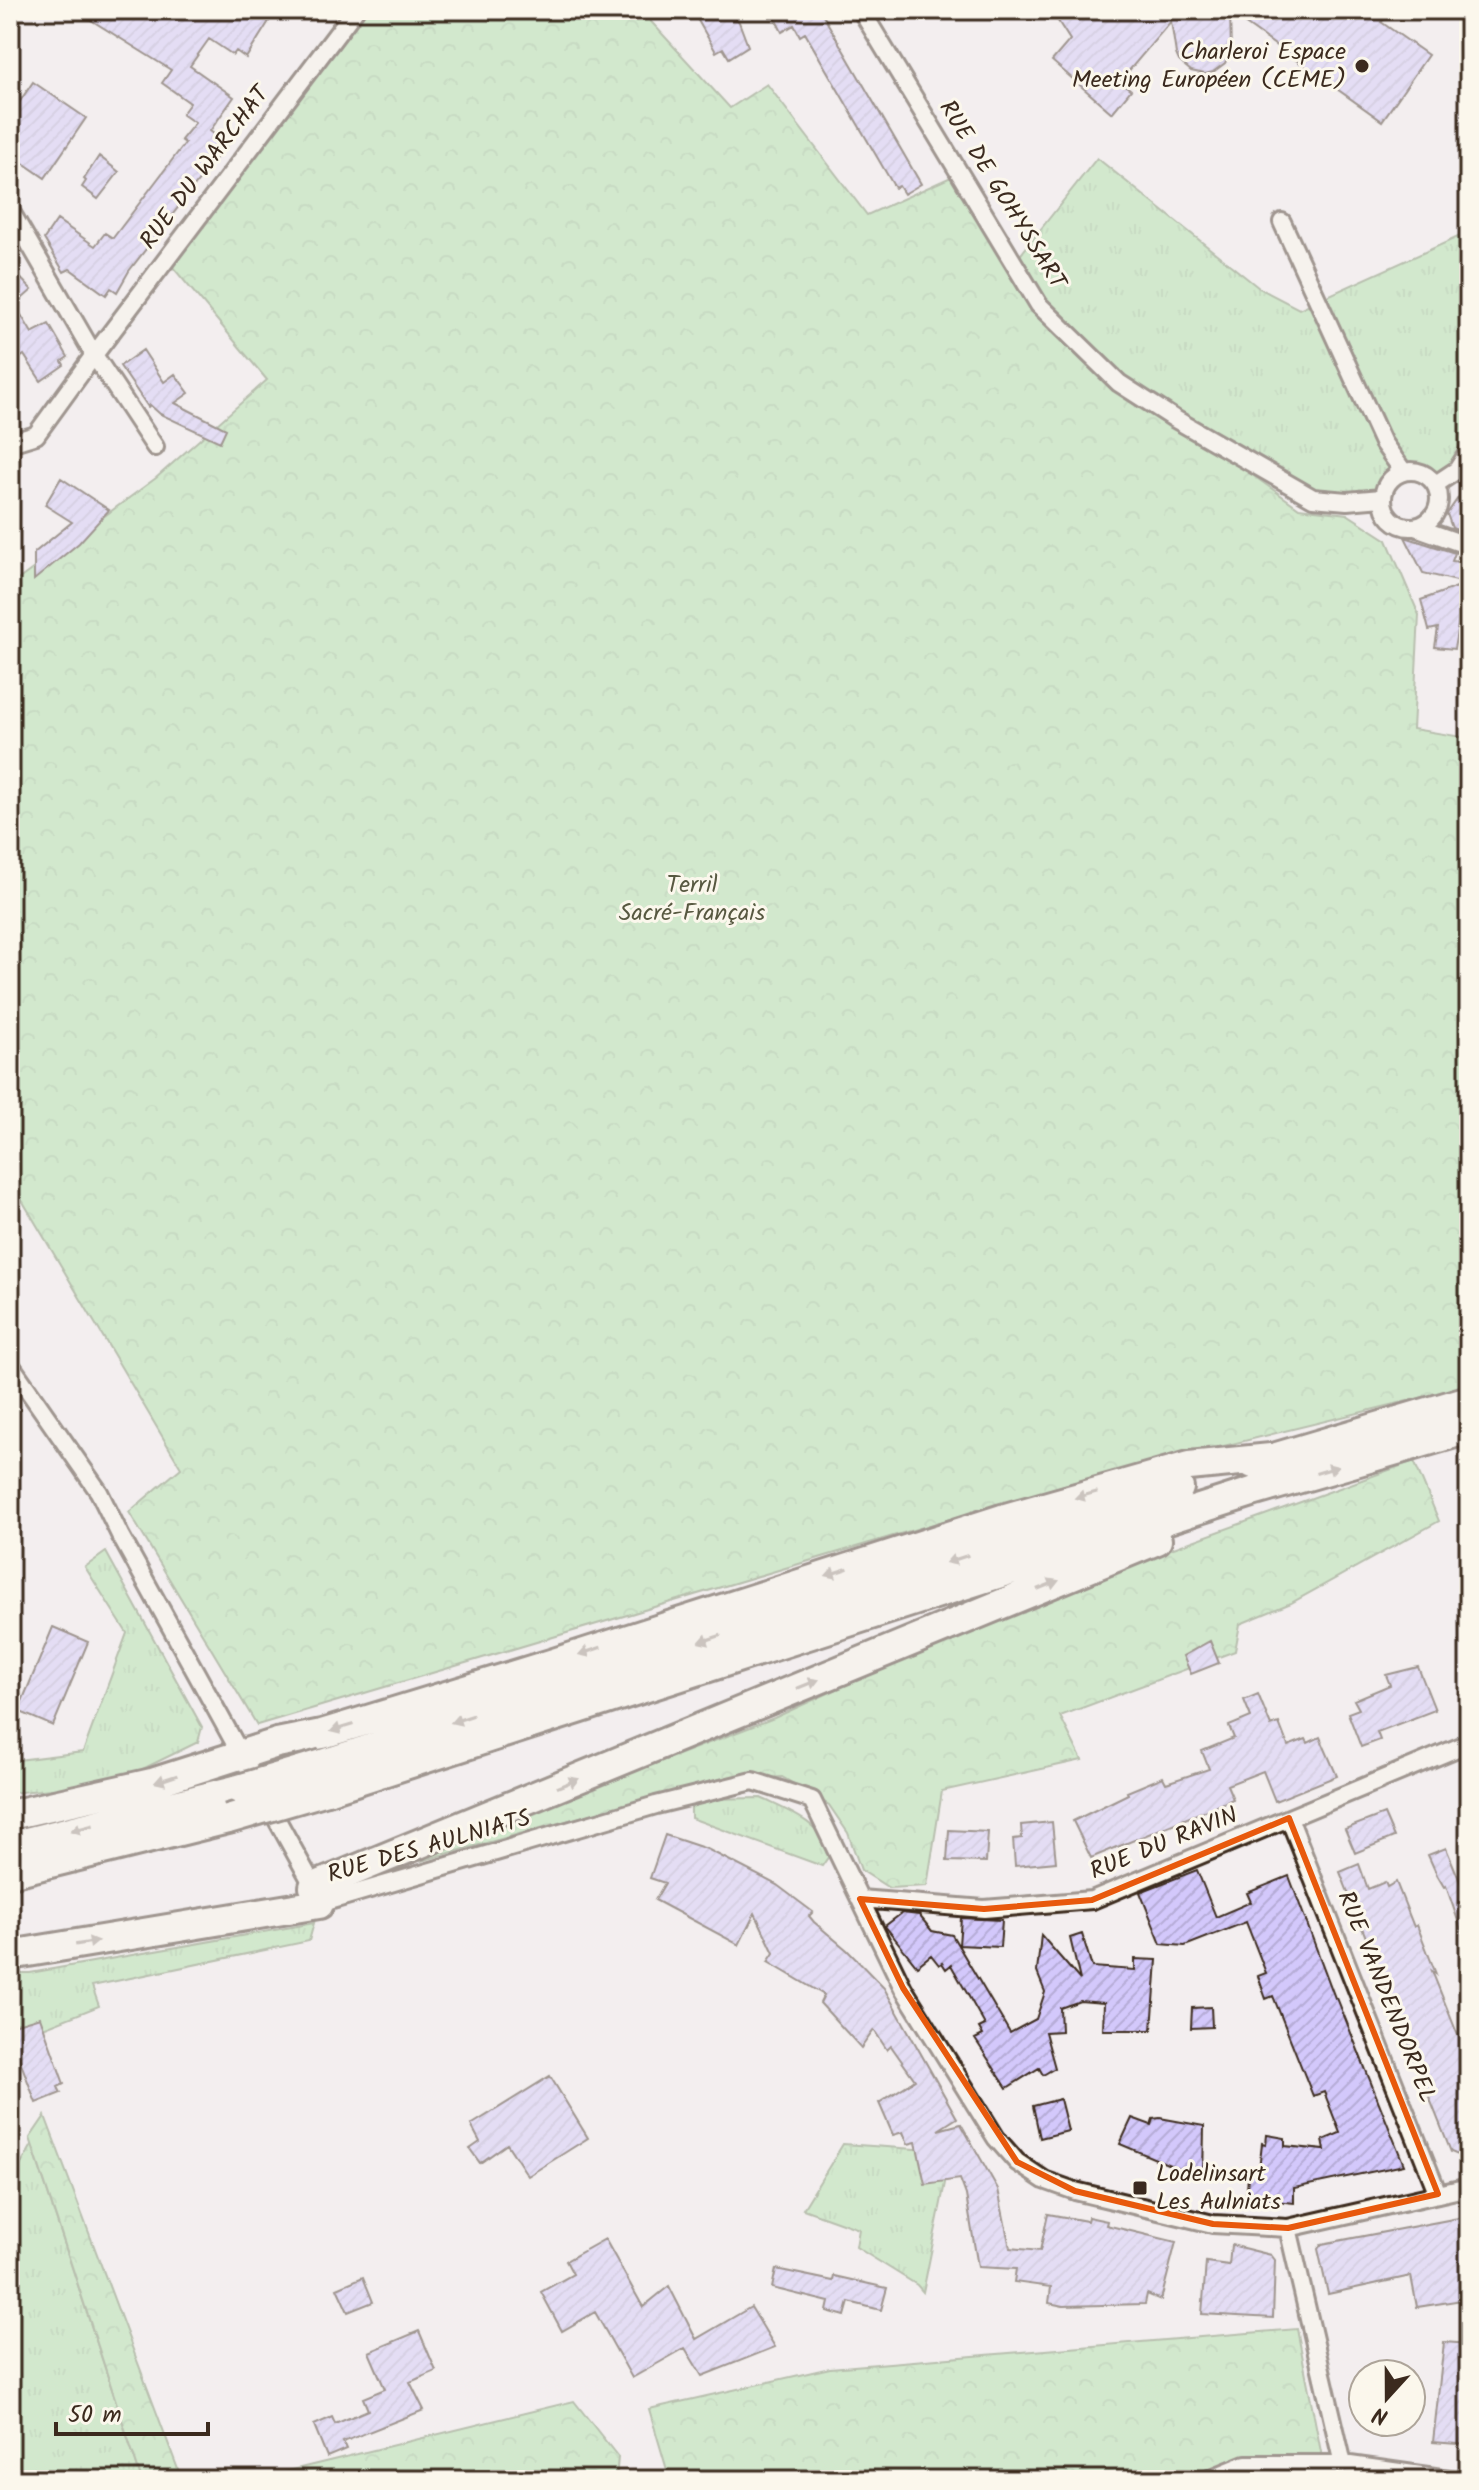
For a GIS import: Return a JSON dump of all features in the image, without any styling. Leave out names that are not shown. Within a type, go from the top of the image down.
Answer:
[{"type":"highway","points":[[10,1873],[172,1834],[325,1777],[1271,1458],[1469,1400]]},
{"type":"highway","points":[[20,1844],[239,1789],[325,1777],[1252,1492],[1469,1429]]},
{"type":"highway","points":[[10,1815],[152,1783],[277,1743],[322,1734],[1002,1519],[1189,1466],[1271,1458]]},
{"type":"highway","points":[[10,1955],[317,1896],[1164,1537],[1252,1492]]},
{"type":"street","name":"RUE DU WARCHAT","points":[[10,443],[36,435],[355,10]]},
{"type":"street","name":"RUE DE GOHYSSART","points":[[861,10],[1039,305],[1119,383],[1175,419],[1313,498],[1347,501],[1382,498]]},
{"type":"street","points":[[10,210],[94,355],[155,447]]},
{"type":"street","points":[[1282,222],[1383,443],[1403,471]]},
{"type":"street","points":[[1436,484],[1457,470],[1469,451]]},
{"type":"street","points":[[1415,527],[1432,519],[1440,502],[1436,484],[1421,472],[1403,471],[1388,481],[1382,498],[1386,514],[1399,525],[1415,527],[1469,546]]},
{"type":"street","name":"RUE DES AULNIATS","points":[[10,1364],[99,1492],[317,1896],[753,1781],[812,1800],[903,1988],[996,2138],[1017,2162],[1044,2180],[1075,2191],[1213,2224],[1288,2228],[1469,2187]]},
{"type":"street","name":"RUE DU RAVIN","points":[[860,1899],[984,1909],[1092,1900],[1469,1743]]},
{"type":"street","name":"RUE VANDENDORPEL","points":[[1289,1818],[1438,2194]]},
{"type":"street","points":[[1288,2228],[1343,2464]]},
{"type":"street","points":[[1207,2480],[1246,2464],[1343,2464],[1456,2480]]},
{"type":"highlighted area","points":[[1289,1818],[1438,2194],[1288,2228],[1213,2224],[1075,2191],[1017,2162],[903,1988],[860,1899],[984,1909],[1092,1900]]},
{"type":"green space","name":"Terril Sacré-Français","points":[[354,10],[584,10],[594,18],[645,15],[730,108],[767,84],[867,215],[951,177],[1034,296],[1109,373],[1299,508],[1347,514],[1387,540],[1419,615],[1413,729],[1468,738],[1460,813],[1469,849],[1469,1386],[1068,1484],[257,1725],[129,1512],[181,1468],[10,1180],[10,577],[15,582],[156,478],[267,380],[166,259]]},
{"type":"green space","points":[[1097,158],[1259,288],[1299,309],[1469,232],[1469,441],[1447,472],[1399,468],[1368,505],[1344,506],[1163,424],[1039,305],[1014,263]]},
{"type":"green space","points":[[1414,1461],[1439,1521],[1291,1603],[1240,1624],[1235,1651],[1060,1716],[1082,1760],[942,1791],[927,1886],[889,1888],[861,1870],[848,1833],[829,1805],[782,1777],[704,1783],[421,1861],[412,1857],[774,1718],[1038,1597]]},
{"type":"green space","points":[[106,1552],[202,1727],[198,1742],[114,1783],[10,1793],[10,1761],[83,1752],[127,1633],[85,1567]]},
{"type":"green space","points":[[761,1798],[803,1819],[820,1834],[831,1853],[822,1866],[691,1818],[691,1808],[705,1799]]},
{"type":"green space","points":[[314,1923],[309,1941],[92,1986],[99,2006],[10,2041],[10,1973],[30,1973]]},
{"type":"green space","points":[[45,2116],[182,2480],[136,2480],[141,2478],[30,2138]]},
{"type":"green space","points":[[843,2144],[929,2150],[946,2178],[923,2292],[917,2285],[856,2247],[859,2229],[803,2209]]},
{"type":"green space","points":[[32,2145],[141,2478],[136,2480],[10,2480],[10,2184]]},
{"type":"green space","points":[[1297,2329],[1322,2457],[1222,2464],[1198,2480],[670,2480],[649,2409],[830,2368]]},
{"type":"green space","points":[[574,2401],[618,2457],[616,2480],[251,2480]]},
{"type":"building","points":[[75,10],[276,10],[246,58],[236,51],[233,55],[209,39],[190,66],[234,97],[210,131],[227,144],[129,271],[117,292],[111,288],[106,295],[70,269],[64,272],[44,239],[57,220],[95,246],[105,233],[113,238],[185,143],[181,140],[195,123],[182,114],[190,103],[162,83],[171,70]]},
{"type":"building","points":[[692,10],[730,10],[739,22],[748,46],[729,58],[723,48],[716,52]]},
{"type":"building","points":[[775,10],[820,10],[921,184],[904,194],[899,186],[895,188],[805,33],[800,36],[794,25],[782,32],[775,18],[778,16]]},
{"type":"building","name":"Charleroi Espace Meeting Européen (CEME)","points":[[1051,10],[1395,10],[1381,22],[1428,55],[1382,121],[1230,13],[1231,50],[1225,63],[1205,74],[1191,71],[1176,54],[1171,21],[1120,81],[1131,90],[1112,113],[1052,61],[1070,40]]},
{"type":"building","points":[[33,82],[86,118],[45,178],[10,154],[10,116]]},
{"type":"building","points":[[99,156],[119,172],[98,199],[82,187]]},
{"type":"building","points":[[10,267],[32,290],[15,305],[32,333],[49,324],[68,357],[62,361],[64,365],[41,381],[24,355],[20,358],[17,352],[10,357]]},
{"type":"building","points":[[143,350],[164,382],[175,374],[189,393],[175,403],[226,429],[220,442],[160,414],[150,405],[148,407],[120,366]]},
{"type":"building","points":[[61,478],[109,510],[79,543],[34,580],[34,553],[72,522],[45,505]]},
{"type":"building","points":[[1469,482],[1469,527],[1462,524],[1460,531],[1452,528],[1447,514]]},
{"type":"building","points":[[1405,537],[1455,553],[1452,561],[1469,563],[1469,584],[1423,573]]},
{"type":"building","points":[[1465,584],[1454,649],[1435,647],[1438,628],[1429,630],[1421,600]]},
{"type":"building","points":[[53,1627],[88,1642],[53,1726],[18,1711]]},
{"type":"building","points":[[1210,1641],[1219,1663],[1191,1674],[1183,1656]]},
{"type":"building","points":[[1418,1667],[1435,1710],[1377,1732],[1380,1740],[1361,1747],[1348,1713],[1359,1709],[1354,1700],[1390,1685],[1386,1675]]},
{"type":"building","points":[[1258,1694],[1271,1726],[1279,1723],[1288,1746],[1306,1739],[1308,1743],[1320,1737],[1337,1776],[1275,1801],[1263,1771],[1227,1785],[1233,1799],[1091,1858],[1073,1821],[1163,1777],[1166,1783],[1209,1769],[1202,1751],[1234,1738],[1229,1726],[1251,1717],[1244,1700]]},
{"type":"building","points":[[1384,1814],[1394,1837],[1355,1853],[1345,1829]]},
{"type":"building","points":[[1052,1822],[1056,1862],[1015,1866],[1013,1839],[1022,1838],[1021,1825]]},
{"type":"building","points":[[949,1830],[988,1832],[986,1862],[947,1861]]},
{"type":"building","points":[[665,1835],[707,1849],[777,1885],[813,1912],[809,1916],[814,1922],[884,1988],[957,2118],[938,2130],[961,2124],[998,2189],[1010,2248],[1040,2251],[1048,2214],[1107,2221],[1106,2225],[1176,2242],[1161,2300],[1147,2294],[1145,2304],[1063,2306],[1049,2303],[1051,2287],[1014,2282],[1016,2269],[978,2267],[966,2195],[960,2179],[925,2184],[916,2142],[908,2144],[903,2132],[893,2135],[879,2103],[915,2080],[891,2046],[887,2050],[874,2030],[861,2048],[820,2003],[824,1995],[768,1962],[774,1953],[755,1913],[739,1945],[655,1900],[665,1883],[650,1878]]},
{"type":"building","points":[[1446,1848],[1469,1903],[1469,1944],[1466,1944],[1446,1886],[1428,1855]]},
{"type":"building","points":[[1359,1864],[1368,1889],[1385,1882],[1387,1887],[1396,1882],[1414,1927],[1417,1925],[1457,2033],[1460,2038],[1469,2035],[1469,2070],[1462,2072],[1469,2091],[1469,2153],[1458,2155],[1451,2152],[1340,1872]]},
{"type":"building","points":[[1197,1870],[1216,1917],[1251,1902],[1247,1893],[1289,1876],[1404,2165],[1294,2188],[1294,2203],[1246,2198],[1249,2167],[1259,2169],[1262,2143],[1266,2144],[1267,2135],[1285,2138],[1285,2146],[1325,2150],[1323,2140],[1340,2133],[1324,2092],[1313,2096],[1273,1996],[1266,1999],[1258,1976],[1266,1973],[1246,1922],[1185,1946],[1161,1944],[1140,1892]]},
{"type":"building","points":[[902,1913],[919,1915],[932,1931],[952,1935],[1010,2033],[1036,2019],[1045,1992],[1037,1972],[1041,1935],[1080,1980],[1070,1938],[1082,1934],[1092,1967],[1135,1970],[1135,1959],[1157,1960],[1152,2030],[1103,2030],[1104,2003],[1080,2001],[1060,2008],[1061,2031],[1045,2032],[1055,2068],[1043,2075],[1039,2068],[1007,2088],[975,2039],[983,2035],[979,2028],[985,2025],[951,1965],[946,1969],[931,1955],[917,1966],[885,1926]]},
{"type":"building","points":[[961,1918],[1002,1920],[1000,1947],[959,1945]]},
{"type":"building","points":[[1211,2007],[1212,2027],[1191,2028],[1192,2008]]},
{"type":"building","points":[[40,2017],[64,2084],[58,2087],[61,2093],[36,2103],[10,2034],[10,2026]]},
{"type":"building","points":[[550,2076],[588,2138],[528,2176],[507,2144],[480,2163],[470,2149],[480,2142],[471,2125]]},
{"type":"building","points":[[1060,2099],[1068,2131],[1040,2138],[1033,2106]]},
{"type":"building","points":[[1132,2118],[1151,2125],[1153,2119],[1160,2118],[1204,2126],[1203,2179],[1120,2144]]},
{"type":"building","points":[[1469,2216],[1469,2299],[1417,2307],[1411,2276],[1328,2294],[1318,2249],[1322,2244]]},
{"type":"building","points":[[605,2239],[643,2307],[669,2286],[696,2339],[751,2307],[775,2347],[702,2376],[685,2348],[632,2378],[595,2312],[562,2331],[541,2292],[573,2274],[566,2261]]},
{"type":"building","points":[[1231,2245],[1271,2255],[1275,2260],[1273,2318],[1202,2314],[1206,2262],[1229,2265]]},
{"type":"building","points":[[776,2269],[833,2281],[834,2276],[887,2288],[881,2310],[849,2302],[845,2316],[827,2311],[829,2302],[772,2288]]},
{"type":"building","points":[[363,2277],[373,2302],[348,2312],[337,2288]]},
{"type":"building","points":[[419,2331],[436,2371],[410,2382],[424,2410],[343,2442],[346,2449],[327,2457],[314,2425],[332,2417],[335,2424],[368,2410],[363,2398],[385,2389],[369,2352]]},
{"type":"building","points":[[1444,2342],[1469,2344],[1469,2445],[1433,2442]]},
{"type":"place","name":"Charleroi Espace Meeting Européen (CEME)","points":[[1362,66]]},
{"type":"place","name":"Lodelinsart Les Aulniats","points":[[1140,2188]]}]
